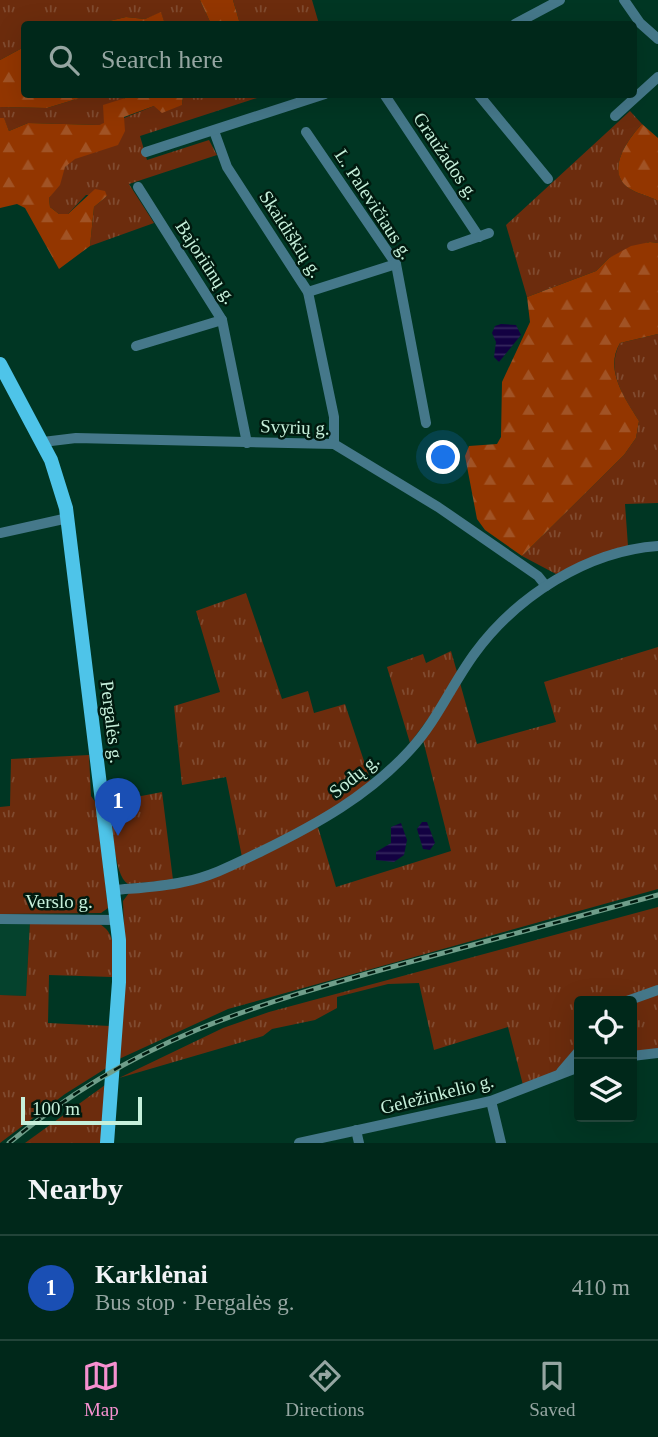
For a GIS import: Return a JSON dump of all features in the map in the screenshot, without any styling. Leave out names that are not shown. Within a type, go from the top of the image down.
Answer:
[{"type":"main road","name":"Pergalės g.","points":[[0,364],[57,473],[68,518],[118,920],[119,982],[107,1143]]},
{"type":"street","points":[[531,21],[560,0]]},
{"type":"street","points":[[624,0],[640,23],[658,39]]},
{"type":"street","points":[[637,96],[658,77]]},
{"type":"street","points":[[146,152],[313,98]]},
{"type":"street","name":"Graužados g.","points":[[387,98],[484,235],[452,246]]},
{"type":"street","points":[[481,98],[548,179]]},
{"type":"street","points":[[615,116],[635,98]]},
{"type":"street","name":"Skaidiškių g.","points":[[214,131],[227,167],[308,292],[334,417],[334,444]]},
{"type":"street","name":"L. Palevičiaus g.","points":[[306,132],[396,264],[426,423]]},
{"type":"street","name":"Bajoriūnų g.","points":[[138,187],[222,320],[242,443]]},
{"type":"street","points":[[308,292],[396,264]]},
{"type":"street","points":[[136,346],[222,320]]},
{"type":"street","name":"Svyrių g.","points":[[43,442],[76,438],[334,444],[438,507],[538,576],[546,586]]},
{"type":"street","points":[[0,533],[68,518]]},
{"type":"street","name":"Sodų g.","points":[[115,890],[184,882],[210,874],[307,829],[348,805],[411,749],[476,652],[510,614],[546,586],[607,557],[658,546]]},
{"type":"street","name":"Verslo g.","points":[[0,919],[118,920]]},
{"type":"street","points":[[637,997],[658,990]]},
{"type":"street","points":[[637,1055],[658,1053]]},
{"type":"street","points":[[560,1073],[574,1057]]},
{"type":"street","name":"Geležinkelio g.","points":[[299,1143],[491,1101],[574,1069]]},
{"type":"street","points":[[491,1101],[501,1143]]},
{"type":"street","points":[[356,1130],[359,1143]]},
{"type":"shaded area","points":[[516,325],[521,335],[499,362],[494,357],[496,342],[492,333],[495,326]]},
{"type":"shaded area","points":[[422,822],[427,822],[435,843],[430,850],[423,849],[417,829]]},
{"type":"shaded area","points":[[401,823],[407,840],[404,855],[394,862],[376,860],[376,852],[391,843],[391,827]]},
{"type":"shaded area","points":[[0,921],[30,921],[26,996],[0,995]]},
{"type":"green space","points":[[0,0],[200,0],[210,21],[164,21],[161,13],[145,19],[126,17],[109,21],[21,21],[21,49],[0,60]]},
{"type":"green space","points":[[200,0],[233,0],[239,21],[210,21]]},
{"type":"green space","points":[[233,0],[312,0],[318,21],[239,21]]},
{"type":"green space","points":[[161,12],[164,21],[109,21],[126,17],[145,19]]},
{"type":"green space","points":[[21,49],[21,98],[80,98],[47,108],[0,107],[0,60]]},
{"type":"green space","points":[[80,98],[124,98],[104,124],[99,125],[28,123],[9,131],[4,119],[0,118],[0,107],[47,108]]},
{"type":"green space","points":[[125,98],[183,98],[182,105],[162,113],[154,106],[124,117],[125,131],[118,145],[75,159],[65,167],[60,185],[49,198],[50,207],[59,214],[68,214],[95,189],[105,191],[107,196],[94,207],[90,246],[59,269],[25,208],[17,204],[0,208],[0,118],[4,118],[9,131],[28,123],[99,125],[104,123],[103,105]]},
{"type":"green space","points":[[183,98],[257,98],[140,136],[147,160],[209,140],[217,155],[129,184],[154,223],[90,246],[94,207],[107,196],[86,195],[68,214],[59,214],[50,207],[49,198],[65,167],[82,155],[118,144],[124,118],[154,106],[182,105]]},
{"type":"green space","points":[[630,111],[642,124],[625,148],[618,166],[619,175],[623,183],[632,190],[658,201],[658,243],[649,242],[609,258],[596,271],[527,297],[506,225]]},
{"type":"green space","points":[[642,124],[658,138],[658,201],[632,190],[623,183],[619,175],[620,157]]},
{"type":"green space","points":[[658,243],[658,334],[620,343],[614,363],[618,384],[639,421],[636,438],[624,455],[522,556],[485,530],[477,519],[465,456],[469,446],[497,444],[501,437],[502,382],[530,322],[527,297],[596,271],[609,258],[631,246]]},
{"type":"green space","points":[[658,334],[658,503],[625,504],[628,546],[556,574],[522,556],[624,455],[636,438],[639,421],[618,384],[615,374],[616,353],[620,343]]},
{"type":"green space","points":[[246,593],[282,699],[308,691],[314,713],[345,704],[371,782],[331,811],[242,857],[226,777],[182,785],[174,706],[220,692],[196,611]]},
{"type":"green space","points":[[658,647],[658,889],[228,1009],[119,1059],[125,957],[123,901],[129,893],[221,875],[318,827],[336,887],[451,851],[423,740],[460,683],[477,744],[556,722],[544,682]]},
{"type":"green space","points":[[451,651],[457,672],[434,711],[410,743],[387,667],[423,654],[426,663]]},
{"type":"green space","points":[[89,755],[91,796],[96,803],[108,908],[101,913],[0,914],[0,807],[10,806],[11,759]]},
{"type":"green space","points":[[162,792],[173,880],[128,884],[123,879],[116,859],[110,802]]},
{"type":"green space","points":[[658,907],[658,1051],[637,1053],[637,996],[574,996],[574,1064],[523,1085],[508,1027],[434,1050],[419,983],[388,984],[337,997],[337,1008],[315,1020],[272,1029],[263,1036],[119,1078],[223,1028],[269,1012]]},
{"type":"green space","points":[[30,921],[97,923],[109,932],[113,946],[112,977],[49,975],[48,1023],[110,1026],[108,1067],[65,1094],[0,1143],[0,995],[26,996]]},
{"type":"green space","points":[[105,1085],[101,1143],[25,1143]]},
{"type":"railway","points":[[9,1143],[56,1107],[102,1077],[149,1051],[246,1011],[350,979],[658,895]]},
{"type":"place","name":"Karklėnai","points":[[118,836]]}]
